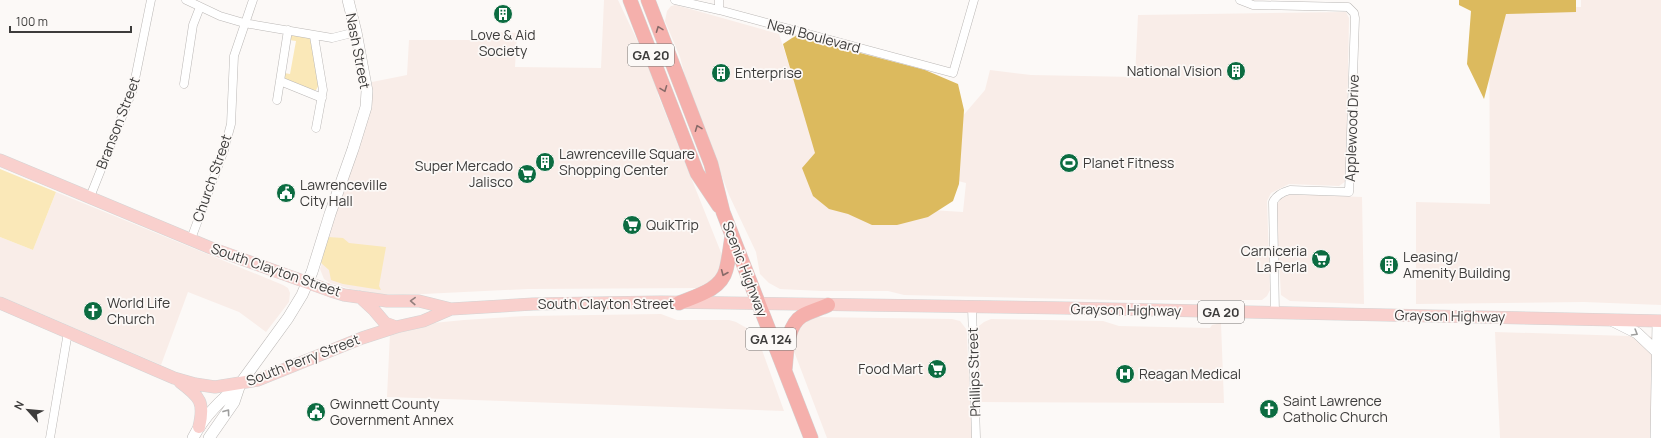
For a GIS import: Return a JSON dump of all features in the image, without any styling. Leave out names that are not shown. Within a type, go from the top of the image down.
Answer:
[{"type":"highway","name":"Scenic Highway","points":[[630,0],[697,173],[723,212]]},
{"type":"highway","name":"Scenic Highway","points":[[648,0],[707,152],[717,182],[723,212],[810,438]]},
{"type":"highway","points":[[679,303],[714,287],[721,281],[727,269],[732,235]]},
{"type":"highway","points":[[784,373],[788,342],[793,326],[801,316],[828,305]]},
{"type":"main road","name":"South Clayton Street","points":[[0,160],[191,239],[307,283],[331,291],[360,297],[418,301],[451,309],[577,303],[758,304]]},
{"type":"main road","points":[[360,297],[385,323],[396,327]]},
{"type":"main road","name":"South Perry Street","points":[[0,303],[174,378],[195,384],[215,387],[258,380],[362,338],[396,327],[422,321],[451,309]]},
{"type":"main road","name":"Grayson Highway","points":[[758,304],[1660,321]]},
{"type":"main road","points":[[174,378],[192,391],[202,402],[202,416],[199,426]]},
{"type":"street","name":"Branson Street","points":[[90,197],[133,89],[151,0]]},
{"type":"street","points":[[186,0],[225,18],[244,23],[332,38],[356,32]]},
{"type":"street","name":"Church Street","points":[[191,239],[224,150],[228,134],[232,102],[234,56],[253,0]]},
{"type":"street","name":"Nash Street","points":[[192,438],[199,426],[219,402],[240,384],[288,318],[302,295],[307,283],[366,107],[366,80],[348,0]]},
{"type":"street","name":"Neal Boulevard","points":[[675,0],[719,10],[953,73],[974,0]]},
{"type":"street","points":[[719,0],[719,10]]},
{"type":"street","name":"Applewood Drive","points":[[1240,0],[1253,5],[1348,7],[1354,13],[1355,18],[1349,192],[1290,190],[1283,192],[1275,198],[1273,202],[1275,313]]},
{"type":"street","points":[[184,84],[194,21],[200,7]]},
{"type":"street","points":[[277,100],[288,30]]},
{"type":"street","points":[[314,36],[323,85],[316,128]]},
{"type":"street","points":[[280,81],[322,98]]},
{"type":"street","name":"Phillips Street","points":[[972,307],[976,438]]},
{"type":"street","points":[[1609,319],[1637,333],[1658,352]]},
{"type":"street","points":[[1656,438],[1660,321]]},
{"type":"street","points":[[50,438],[68,332]]},
{"type":"street","points":[[1657,376],[1661,363]]},
{"type":"street","name":"Nash Street","points":[[210,438],[234,402],[240,384]]},
{"type":"shaded area","points":[[604,0],[618,0],[656,80],[658,95],[724,260],[721,276],[702,288],[528,289],[403,295],[378,294],[351,289],[330,283],[324,279],[320,269],[327,249],[329,234],[372,106],[372,82],[407,75],[409,40],[498,40],[498,32],[517,33],[515,67],[601,68]]},
{"type":"shaded area","points":[[1459,0],[1576,0],[1576,12],[1506,14],[1484,99],[1467,64],[1471,11],[1459,5]]},
{"type":"shaded area","points":[[1581,0],[1661,0],[1661,305],[1584,302],[1416,304],[1416,202],[1490,204],[1489,8],[1581,7]]},
{"type":"shaded area","points":[[676,5],[779,34],[834,204],[963,212],[966,183],[950,179],[955,125],[985,90],[990,70],[1031,75],[1135,77],[1138,15],[1346,12],[1349,18],[1346,181],[1339,186],[1289,184],[1271,193],[1267,201],[1270,290],[1267,296],[1262,300],[1114,300],[904,295],[888,291],[821,291],[780,289],[769,283],[760,274],[756,252],[729,195],[687,84],[680,57],[665,21],[667,11],[671,6]]},
{"type":"shaded area","points":[[291,33],[310,37],[319,85],[316,90],[312,91],[284,79],[284,73],[290,74],[296,41],[289,40]]},
{"type":"shaded area","points":[[795,36],[925,70],[958,84],[964,110],[959,184],[953,201],[928,217],[897,225],[872,225],[848,214],[829,209],[813,196],[802,168],[815,153],[783,44]]},
{"type":"shaded area","points":[[0,169],[56,192],[33,250],[0,237]]},
{"type":"shaded area","points":[[56,192],[283,285],[288,288],[290,293],[289,302],[266,332],[239,312],[188,292],[161,365],[0,296],[0,237],[33,250]]},
{"type":"shaded area","points":[[1291,194],[1362,197],[1364,304],[1290,301],[1281,295],[1276,206],[1281,198]]},
{"type":"shaded area","points":[[328,237],[343,238],[349,243],[386,247],[379,286],[381,290],[343,284],[331,280],[329,270],[321,263]]},
{"type":"shaded area","points":[[661,314],[677,320],[729,320],[736,322],[752,331],[757,336],[784,411],[387,397],[390,333],[433,323],[464,320],[525,316]]},
{"type":"shaded area","points":[[813,317],[952,319],[960,321],[967,330],[972,438],[827,438],[792,346],[801,323]]},
{"type":"shaded area","points":[[991,319],[1103,321],[1119,326],[1210,328],[1212,325],[1221,323],[1224,403],[980,402],[976,340],[979,326]]},
{"type":"shaded area","points":[[1495,332],[1661,337],[1661,438],[1500,438]]},
{"type":"place","name":"Love & Aid Society","points":[[503,14]]},
{"type":"place","name":"National Vision","points":[[1236,71]]},
{"type":"place","name":"Enterprise","points":[[721,73]]},
{"type":"place","name":"Lawrenceville Square Shopping Center","points":[[545,162]]},
{"type":"place","name":"Planet Fitness","points":[[1069,163]]},
{"type":"place","name":"Super Mercado Jalisco","points":[[527,174]]},
{"type":"place","name":"Lawrenceville City Hall","points":[[286,193]]},
{"type":"place","name":"QuikTrip","points":[[632,225]]},
{"type":"place","name":"Carniceria La Perla","points":[[1321,259]]},
{"type":"place","name":"Leasing/ Amenity Building","points":[[1389,265]]},
{"type":"place","name":"World Life Church","points":[[93,311]]},
{"type":"place","name":"Food Mart","points":[[937,369]]},
{"type":"place","name":"Reagan Medical","points":[[1125,374]]},
{"type":"place","name":"Saint Lawrence Catholic Church","points":[[1269,409]]},
{"type":"place","name":"Gwinnett County Government Annex","points":[[316,412]]}]
